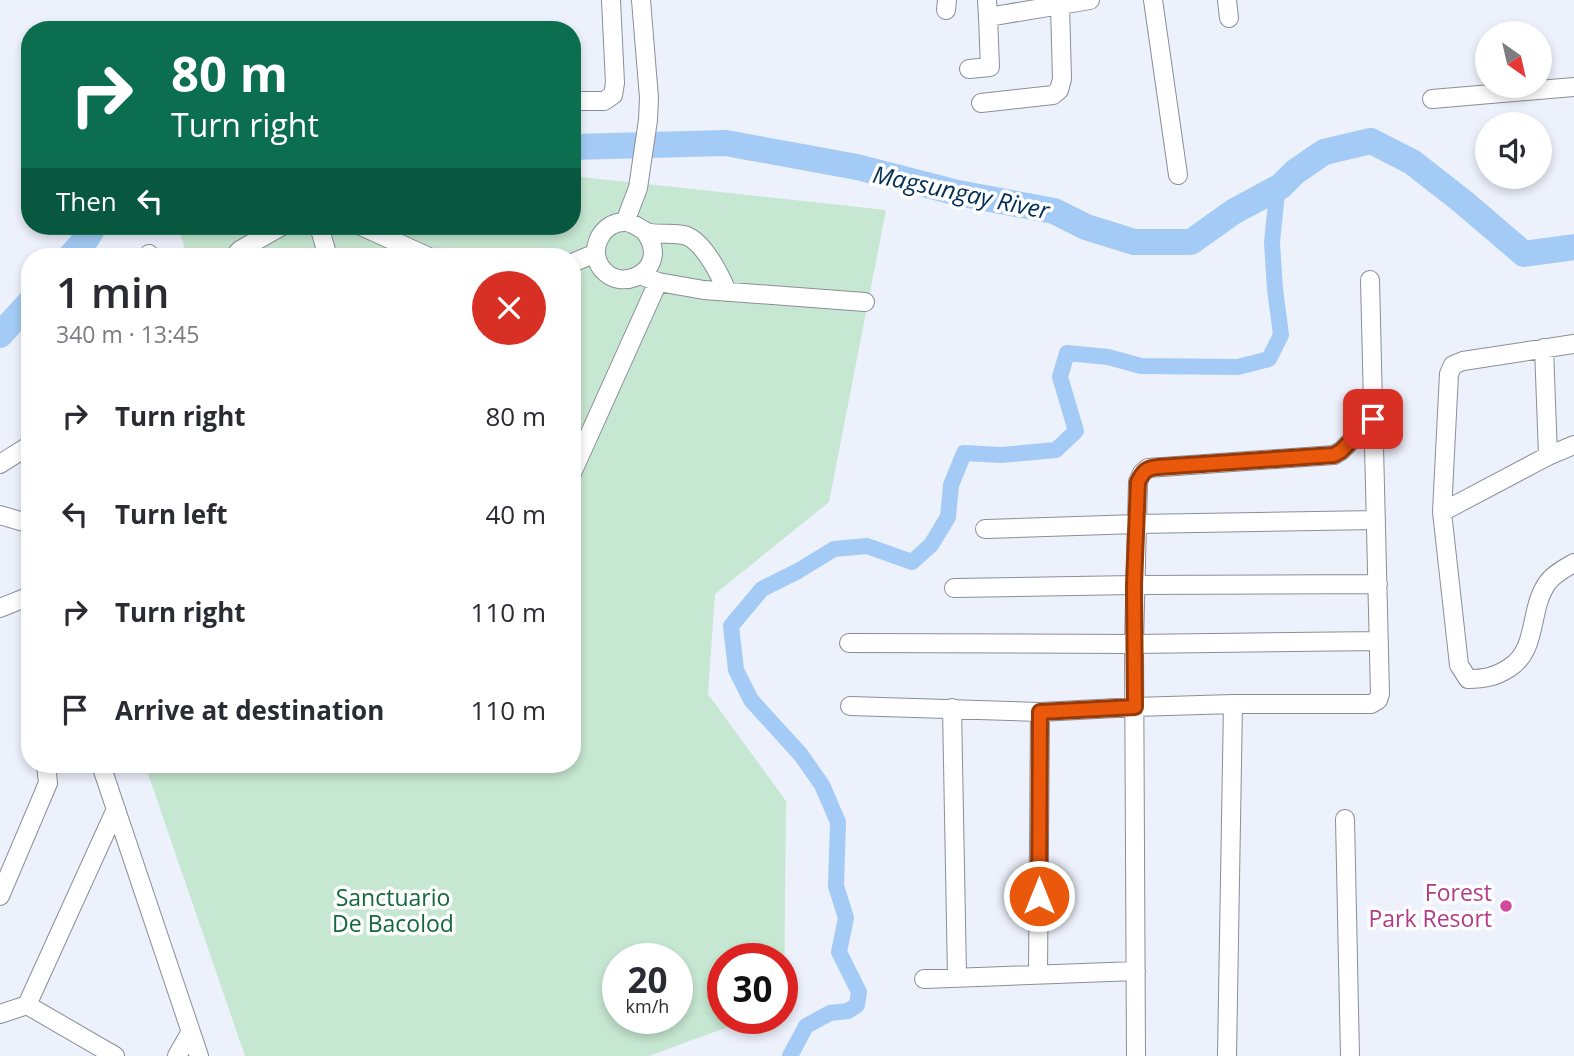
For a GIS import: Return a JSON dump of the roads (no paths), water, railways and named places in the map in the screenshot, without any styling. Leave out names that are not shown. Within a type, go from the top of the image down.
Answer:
[{"type":"street","points":[[581,101],[604,101],[614,95],[611,0]]},
{"type":"street","points":[[625,222],[638,188],[648,120],[649,99],[641,0]]},
{"type":"street","points":[[969,69],[990,67],[987,8],[1060,5],[1090,0]]},
{"type":"street","points":[[1153,0],[1178,174]]},
{"type":"street","points":[[981,103],[1053,95],[1059,90],[1062,79],[1060,5]]},
{"type":"street","points":[[1432,99],[1574,87]]},
{"type":"street","points":[[625,222],[637,225],[646,233],[652,243],[653,255],[649,266],[640,275],[629,280],[606,274],[599,265],[596,253],[597,241],[603,231],[625,222]]},
{"type":"street","points":[[646,233],[686,235],[693,240],[717,268],[727,292]]},
{"type":"street","points":[[244,248],[266,235]]},
{"type":"street","points":[[381,235],[409,248]]},
{"type":"street","points":[[581,259],[596,253]]},
{"type":"street","points":[[640,275],[658,282],[727,292],[865,302]]},
{"type":"street","points":[[850,706],[1040,712],[1233,704],[1371,704],[1378,700],[1378,584],[1370,280]]},
{"type":"street","points":[[581,435],[658,282]]},
{"type":"street","points":[[1574,344],[1463,361],[1453,365],[1449,374],[1441,512],[1459,665],[1468,679],[1484,679],[1498,675],[1517,663],[1527,649],[1538,600],[1549,581],[1574,563]]},
{"type":"street","points":[[1544,348],[1548,456]]},
{"type":"street","points":[[1136,1056],[1134,585],[1138,482],[1148,468],[1334,455],[1373,419]]},
{"type":"street","points":[[1441,512],[1574,445]]},
{"type":"street","points":[[0,464],[21,450]]},
{"type":"street","points":[[0,514],[21,521]]},
{"type":"street","points":[[985,529],[1376,520]]},
{"type":"street","points":[[954,588],[1378,584]]},
{"type":"street","points":[[0,608],[21,600]]},
{"type":"street","points":[[849,643],[1134,645],[1379,641]]},
{"type":"street","points":[[1227,1056],[1233,704]]},
{"type":"street","points":[[952,708],[957,976]]},
{"type":"street","points":[[1038,975],[1040,712]]},
{"type":"street","points":[[0,896],[48,783],[47,773]]},
{"type":"street","points":[[104,773],[199,1056]]},
{"type":"street","points":[[0,1014],[27,1005],[116,809]]},
{"type":"street","points":[[1345,819],[1350,1056]]},
{"type":"street","points":[[924,979],[1136,971]]},
{"type":"street","points":[[27,1005],[115,1056]]},
{"type":"street","points":[[177,1056],[190,1033]]},
{"type":"waterway","name":"Magsungay River","points":[[581,147],[726,143],[857,167],[958,193],[1054,211],[1086,227],[1134,242],[1191,242],[1233,212],[1281,186],[1295,172],[1324,152],[1371,141],[1412,162],[1524,254],[1574,247]]},
{"type":"waterway","points":[[790,1056],[806,1026],[830,1013],[848,1011],[857,1005],[859,992],[839,952],[846,918],[836,886],[838,822],[822,785],[801,755],[751,700],[736,670],[731,626],[762,589],[834,549],[867,546],[912,562],[931,545],[948,517],[951,485],[964,453],[1001,455],[1056,450],[1076,431],[1060,377],[1067,353],[1108,357],[1141,366],[1238,367],[1269,359],[1281,335],[1272,242],[1277,193],[1281,186]]},
{"type":"waterway","name":"Magsungay River","points":[[78,248],[89,235]]},
{"type":"waterway","name":"Magsungay River","points":[[0,335],[21,312]]},
{"type":"place","name":"Forest Park Resort","points":[[1506,906]]},
{"type":"park label","name":"Sanctuario De Bacolod","points":[[393,911]]}]
